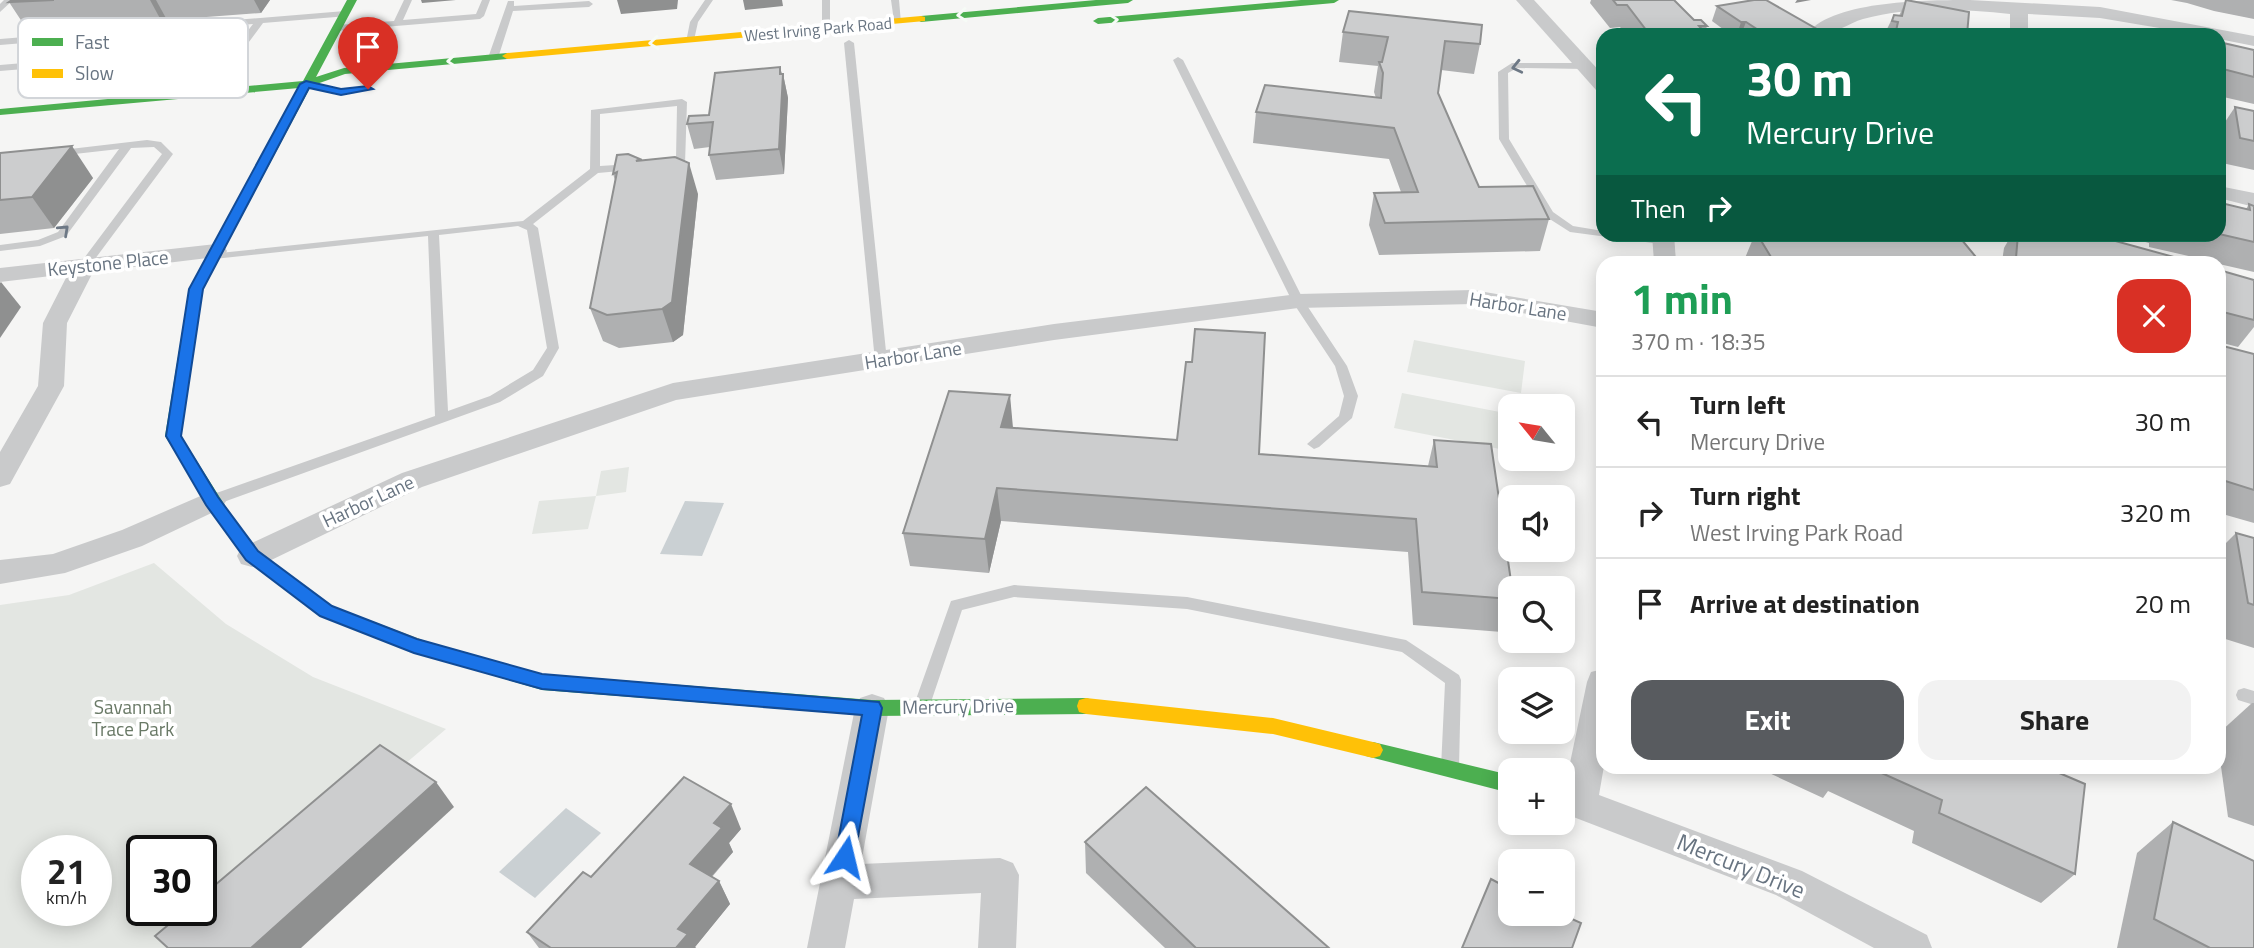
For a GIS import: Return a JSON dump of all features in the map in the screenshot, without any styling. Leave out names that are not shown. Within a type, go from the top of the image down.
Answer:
[{"type":"street","name":"West Irving Park Road","points":[[248,89],[306,84],[344,71],[1069,3],[1128,0]]},
{"type":"street","points":[[1085,22],[1334,0]]},
{"type":"street","points":[[1525,0],[1596,78]]},
{"type":"street","points":[[1822,28],[1829,21],[1867,10],[1914,3],[1976,4],[2019,10],[2033,3],[2068,4],[2200,28]]},
{"type":"street","name":"Mercury Drive","points":[[348,7],[196,289],[173,436],[212,501],[252,555],[326,611],[414,645],[542,681],[872,708],[1068,704],[1273,726],[1498,782]]},
{"type":"street","points":[[2019,10],[2019,28]]},
{"type":"street","points":[[2226,34],[2254,41]]},
{"type":"street","name":"West Irving Park Road","points":[[306,84],[341,92]]},
{"type":"street","name":"West Irving Park Road","points":[[0,112],[153,98]]},
{"type":"street","points":[[2226,194],[2254,200]]},
{"type":"street","name":"Keystone Place","points":[[0,275],[215,254]]},
{"type":"street","points":[[0,477],[51,386],[55,323],[85,265]]},
{"type":"street","name":"Harbor Lane","points":[[252,555],[412,480],[673,392],[1054,332],[1298,301],[1473,297],[1596,319]]},
{"type":"street","points":[[0,572],[68,560],[132,538],[212,501]]},
{"type":"street","points":[[825,948],[841,882],[872,708]]},
{"type":"street","points":[[1575,784],[1596,708]]},
{"type":"street","name":"Mercury Drive","points":[[1575,801],[1789,883],[1913,948]]},
{"type":"street","points":[[841,882],[1000,875],[997,948]]},
{"type":"lane","points":[[0,9],[9,0]]},
{"type":"lane","points":[[397,23],[408,0]]},
{"type":"lane","points":[[337,28],[480,16],[486,0]]},
{"type":"lane","points":[[689,40],[694,22],[709,0]]},
{"type":"lane","points":[[826,0],[826,27]]},
{"type":"lane","points":[[895,0],[898,21]]},
{"type":"lane","points":[[493,58],[510,4],[589,4]]},
{"type":"lane","points":[[248,22],[348,7]]},
{"type":"lane","points":[[248,37],[260,21]]},
{"type":"lane","points":[[0,41],[18,40]]},
{"type":"lane","points":[[849,43],[881,361]]},
{"type":"lane","points":[[1178,60],[1298,301],[1341,366],[1351,396],[1345,418],[1314,444]]},
{"type":"lane","points":[[1585,66],[1515,65],[1503,72],[1504,139],[1549,214],[1570,229],[1596,233]]},
{"type":"lane","points":[[0,68],[18,66]]},
{"type":"lane","points":[[595,170],[595,112],[682,102],[681,162],[657,164]]},
{"type":"lane","points":[[51,153],[157,144],[168,154],[85,265]]},
{"type":"lane","points":[[0,248],[40,243],[62,234],[127,146]]},
{"type":"lane","points":[[525,225],[595,170],[645,165]]},
{"type":"lane","points":[[212,501],[495,400],[538,373],[553,348],[532,228],[519,223],[215,254]]},
{"type":"lane","points":[[433,232],[442,418]]},
{"type":"lane","points":[[1641,242],[1664,247]]},
{"type":"lane","points":[[921,707],[956,605],[1014,592],[1187,603],[1406,646],[1452,680],[1450,770]]},
{"type":"green space","points":[[1414,340],[1525,361],[1521,393],[1407,372]]},
{"type":"green space","points":[[1402,393],[1498,412],[1498,449],[1394,428]]},
{"type":"green space","points":[[629,467],[626,492],[596,496],[601,471]]},
{"type":"green space","points":[[596,496],[588,529],[532,534],[539,501]]},
{"type":"green space","name":"Savannah Trace Park","points":[[154,563],[226,624],[313,677],[446,729],[217,924],[217,835],[126,835],[126,926],[215,926],[189,948],[0,948],[0,605],[69,595]]},
{"type":"shaded area","points":[[685,501],[724,503],[702,556],[660,554]]},
{"type":"shaded area","points":[[566,808],[601,833],[535,898],[499,872]]},
{"type":"building","points":[[12,0],[54,0],[9,2]]},
{"type":"building","points":[[1613,0],[1674,0],[1694,20],[1701,20],[1707,26],[1645,28],[1627,5],[1617,5]]},
{"type":"building","points":[[1766,0],[1815,28],[1755,28],[1717,6]]},
{"type":"building","points":[[1906,0],[1969,12],[1968,28],[1897,28],[1898,22],[1892,21],[1894,15],[1902,16]]},
{"type":"building","points":[[1349,11],[1482,25],[1480,44],[1445,41],[1438,93],[1479,187],[1533,186],[1549,219],[1385,223],[1374,193],[1418,192],[1394,128],[1256,112],[1265,85],[1381,98],[1383,73],[1379,62],[1382,62],[1388,37],[1343,32]]},
{"type":"building","points":[[2226,44],[2254,50],[2254,77],[2226,70]]},
{"type":"building","points":[[780,67],[780,74],[783,74],[779,149],[709,155],[713,122],[687,124],[689,116],[709,115],[715,73]]},
{"type":"building","points":[[2235,107],[2254,111],[2254,141],[2240,138]]},
{"type":"building","points":[[72,146],[32,197],[0,200],[0,153]]},
{"type":"building","points":[[628,154],[640,159],[636,161],[675,157],[689,163],[672,302],[662,309],[607,315],[590,308],[617,172],[613,174],[617,155]]},
{"type":"building","points":[[2226,204],[2250,210],[2249,204],[2254,206],[2254,242],[2226,236]]},
{"type":"building","points":[[1762,242],[1964,242],[1975,256],[1770,256]]},
{"type":"building","points":[[2017,242],[2119,242],[2170,256],[2016,256]]},
{"type":"building","points":[[2226,272],[2254,280],[2254,320],[2226,313]]},
{"type":"building","points":[[1195,329],[1265,333],[1259,454],[1437,467],[1434,440],[1491,444],[1498,492],[1498,562],[1508,562],[1510,576],[1498,576],[1498,598],[1422,592],[1416,519],[997,488],[985,539],[903,533],[949,391],[1010,395],[1001,427],[1177,440],[1186,362],[1192,362]]},
{"type":"building","points":[[2226,347],[2254,354],[2254,490],[2226,481]]},
{"type":"building","points":[[2236,533],[2254,538],[2254,605],[2248,603]]},
{"type":"building","points":[[380,745],[436,782],[251,948],[168,948],[155,936],[167,926],[217,926],[217,883]]},
{"type":"building","points":[[1884,774],[2062,774],[2085,784],[2075,874],[1939,813],[1942,800]]},
{"type":"building","points":[[684,777],[731,804],[714,823],[722,828],[690,864],[719,881],[678,929],[688,934],[676,948],[551,948],[527,932],[583,872],[591,877]]},
{"type":"building","points":[[1146,787],[1329,948],[1196,948],[1085,842]]},
{"type":"building","points":[[2173,822],[2254,861],[2254,948],[2210,948],[2154,919]]},
{"type":"building","points":[[1491,879],[1498,883],[1498,926],[1575,926],[1575,920],[1581,923],[1572,948],[1462,948]]},
{"type":"traffic: fast","points":[[223,515],[173,436],[196,289],[352,0]]},
{"type":"traffic: fast","points":[[921,19],[1128,0]]},
{"type":"traffic: fast","points":[[1098,21],[1334,0]]},
{"type":"traffic: fast","points":[[248,89],[306,84],[344,71],[507,56]]},
{"type":"traffic: fast","points":[[0,112],[153,98]]},
{"type":"traffic: fast","points":[[427,649],[542,682],[872,708],[1086,706]]},
{"type":"traffic: fast","points":[[1373,750],[1498,781]]},
{"type":"traffic: slow","points":[[507,56],[921,19]]},
{"type":"traffic: slow","points":[[223,515],[252,556],[326,611],[427,649]]},
{"type":"traffic: slow","points":[[1086,706],[1273,726],[1373,750]]},
{"type":"route","points":[[368,89],[341,92],[306,84],[196,289],[173,436],[212,501],[252,555],[326,611],[414,645],[542,681],[872,708],[845,857]]}]
